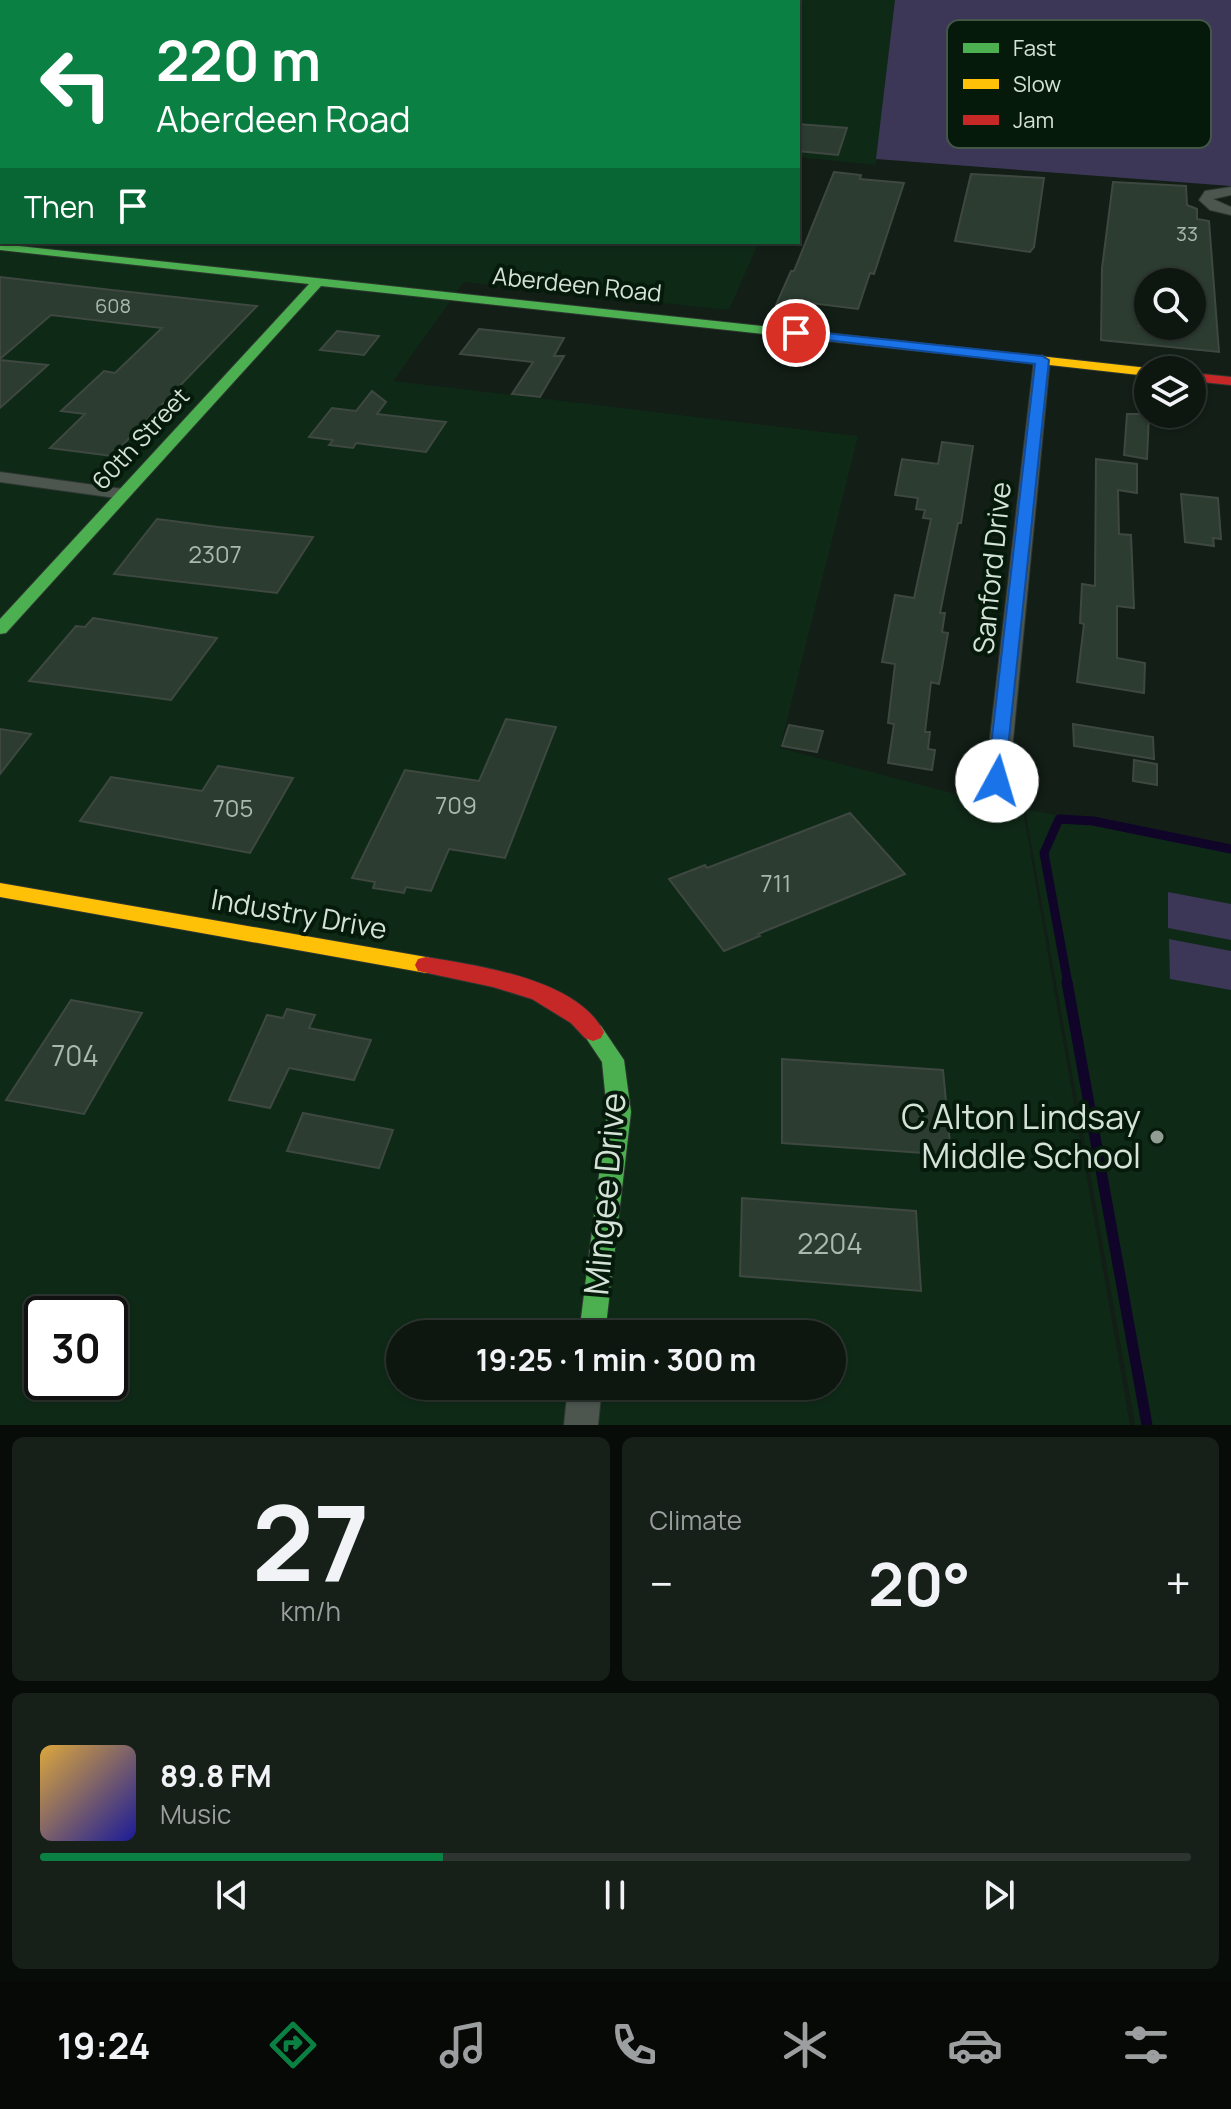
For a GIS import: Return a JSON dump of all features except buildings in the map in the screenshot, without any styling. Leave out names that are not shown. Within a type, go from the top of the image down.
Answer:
[{"type":"main road","name":"Aberdeen Road","points":[[0,247],[1134,370]]},
{"type":"main road","name":"60th Street","points":[[0,629],[319,281]]},
{"type":"main road","points":[[1206,378],[1231,381]]},
{"type":"main road","name":"Industry Drive","points":[[0,890],[480,975],[529,989],[581,1015]]},
{"type":"main road","name":"Mingee Drive","points":[[581,1015],[613,1060],[619,1112],[594,1320]]},
{"type":"street","points":[[1231,191],[1210,194],[1206,200],[1215,207],[1231,211]]},
{"type":"street","name":"Sanford Drive","points":[[997,781],[1042,360]]},
{"type":"street","points":[[0,477],[123,494]]},
{"type":"street","points":[[581,1425],[584,1400]]},
{"type":"shaded area","points":[[800,0],[895,0],[876,165],[800,157]]},
{"type":"shaded area","points":[[895,0],[1231,0],[1231,186],[876,159]]},
{"type":"shaded area","points":[[0,244],[758,244],[729,310],[464,282],[393,381],[858,436],[780,748],[971,798],[1022,805],[1130,1425],[0,1425]]},
{"type":"shaded area","name":"C Alton Lindsay Middle School","points":[[1025,809],[1231,850],[1231,1425],[1135,1425]]},
{"type":"shaded area","points":[[1168,892],[1231,904],[1231,940],[1168,928]]},
{"type":"shaded area","points":[[1169,939],[1231,951],[1231,990],[1170,979]]},
{"type":"waterway","points":[[1068,984],[1044,853],[1059,819],[1093,821],[1231,849]]},
{"type":"waterway","points":[[1067,982],[1147,1425]]},
{"type":"traffic: fast","points":[[0,247],[938,349]]},
{"type":"traffic: fast","points":[[0,629],[319,281]]},
{"type":"traffic: fast","points":[[593,1032],[613,1060],[619,1112],[594,1320]]},
{"type":"traffic: slow","points":[[938,349],[1134,370]]},
{"type":"traffic: slow","points":[[0,890],[426,965]]},
{"type":"traffic: jam","points":[[1206,378],[1231,381]]},
{"type":"traffic: jam","points":[[426,965],[493,978],[540,993],[579,1016],[593,1032]]},
{"type":"place","name":"C Alton Lindsay Middle School","points":[[1157,1137]]},
{"type":"route","points":[[796,333],[1042,360],[997,781]]}]
